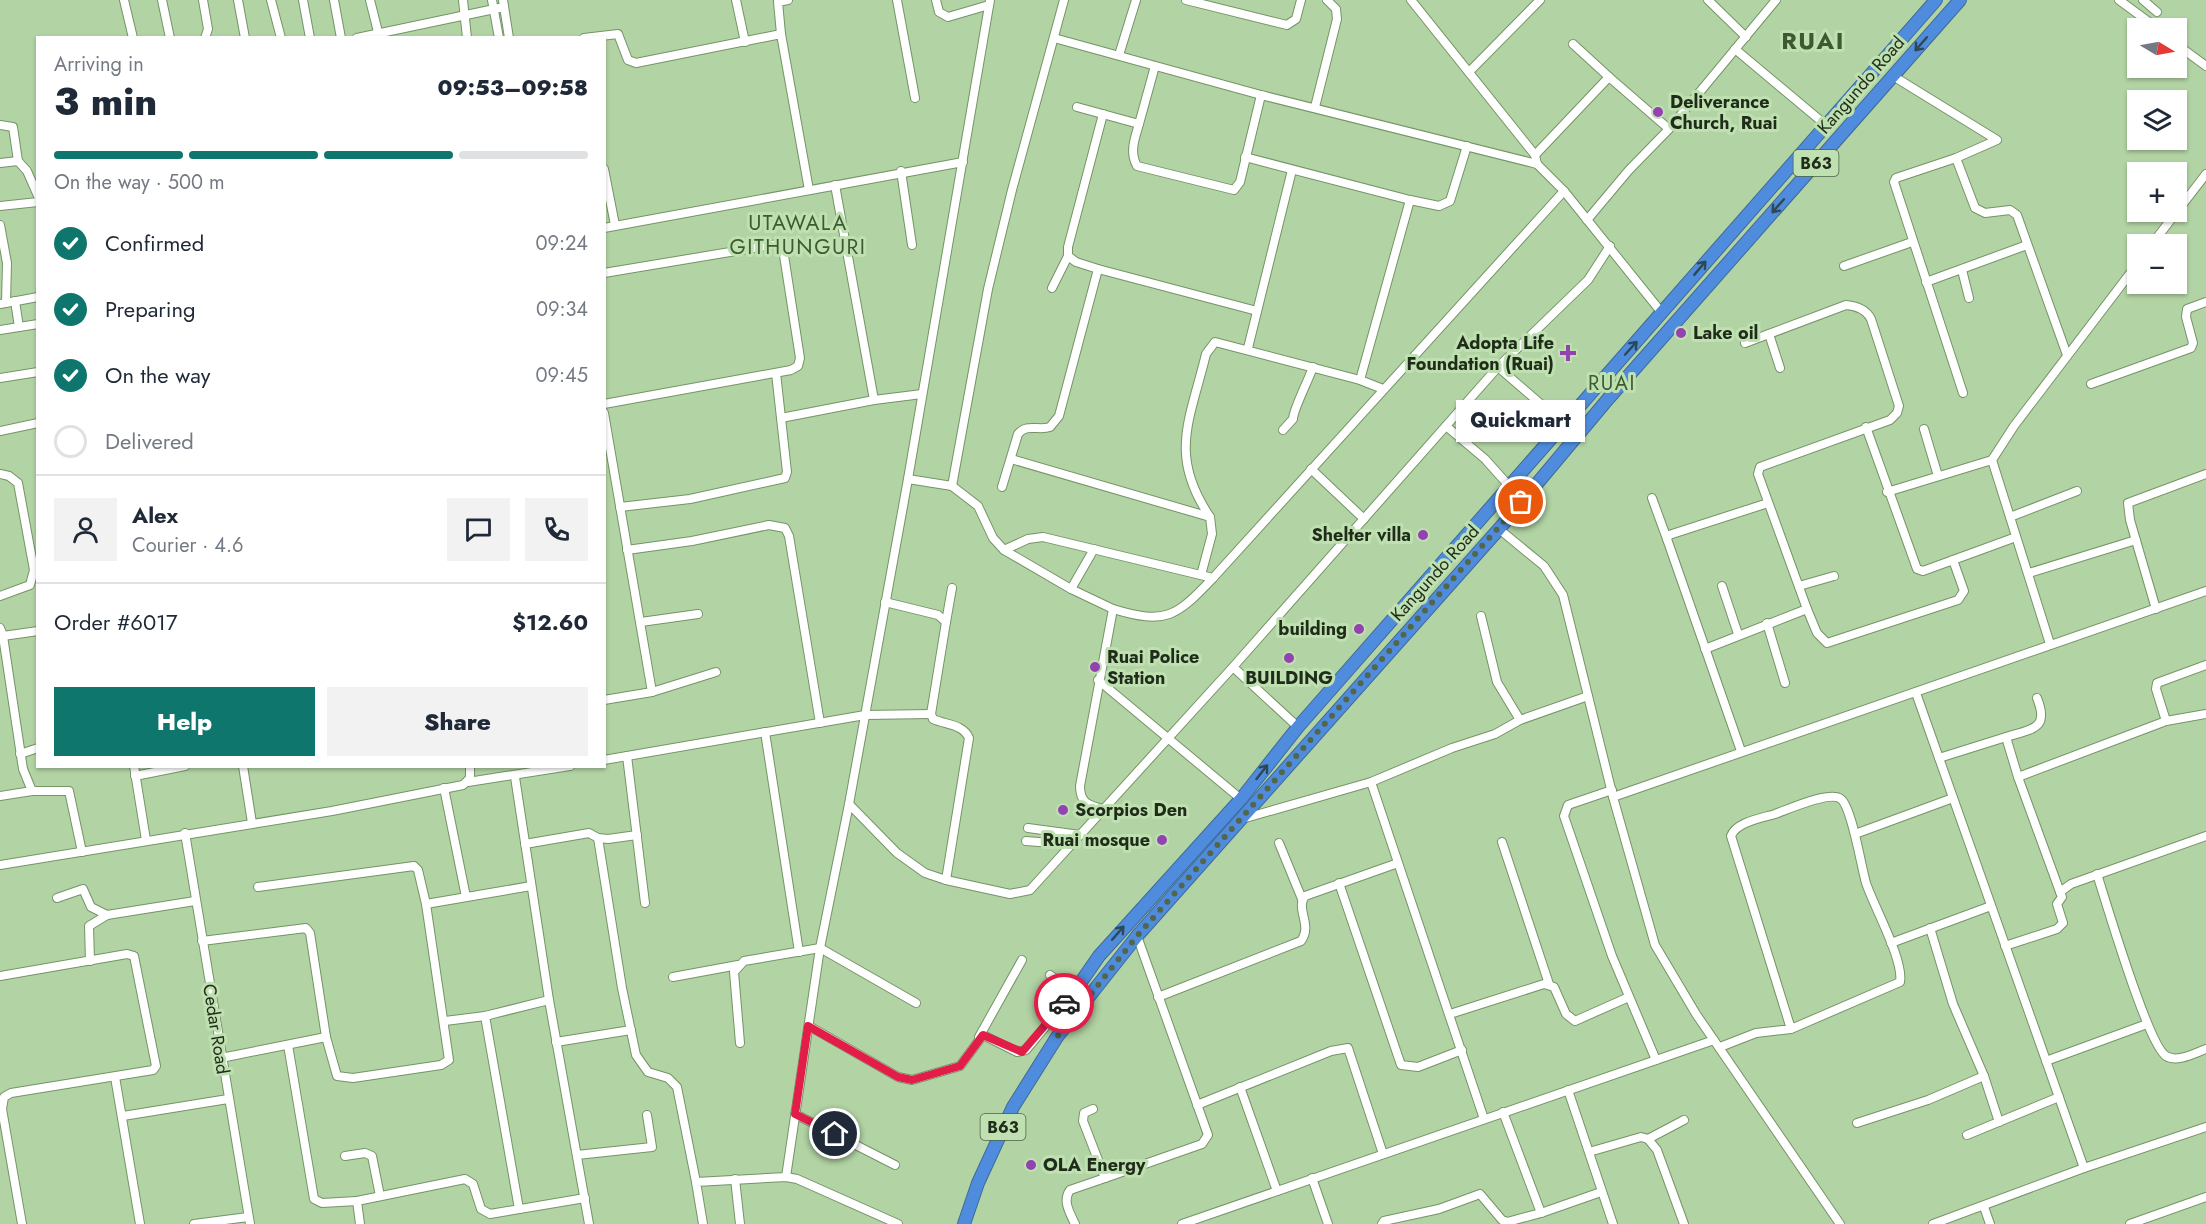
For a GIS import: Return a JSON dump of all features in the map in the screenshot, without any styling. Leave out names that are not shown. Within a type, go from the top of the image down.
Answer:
[{"type":"highway","name":"Kangundo Road","points":[[1057,1037],[1074,992],[1099,956],[1241,799],[1298,727],[1936,0]]},
{"type":"highway","name":"Kangundo Road","points":[[963,1224],[1000,1131],[1057,1037],[1137,936],[1499,529],[1608,399],[1960,0]]},
{"type":"highway","points":[[1509,488],[1521,502]]},
{"type":"highway","points":[[1099,956],[1102,962],[1114,966]]},
{"type":"street","points":[[124,0],[133,36]]},
{"type":"street","points":[[162,0],[170,36]]},
{"type":"street","points":[[202,0],[208,29],[206,36]]},
{"type":"street","points":[[238,0],[245,36]]},
{"type":"street","points":[[271,0],[280,36]]},
{"type":"street","points":[[303,0],[310,36]]},
{"type":"street","points":[[334,0],[341,36]]},
{"type":"street","points":[[370,0],[379,35],[465,17],[493,10],[503,4],[509,36]]},
{"type":"street","points":[[464,0],[467,36]]},
{"type":"street","points":[[492,0],[499,36]]},
{"type":"street","points":[[736,0],[745,42]]},
{"type":"street","points":[[788,0],[778,2],[781,34],[809,190]]},
{"type":"street","points":[[897,0],[915,98]]},
{"type":"street","points":[[786,1176],[820,948],[849,804],[908,479],[990,3],[948,17],[939,12],[936,0]]},
{"type":"street","points":[[951,486],[988,289],[1012,190],[1065,0]]},
{"type":"street","points":[[1119,55],[1136,0]]},
{"type":"street","points":[[1186,0],[1287,25],[1296,19],[1301,0]]},
{"type":"street","points":[[1315,107],[1336,19],[1336,9],[1327,0]]},
{"type":"street","points":[[1411,0],[1535,155],[1537,164]]},
{"type":"street","points":[[1470,72],[1540,0]]},
{"type":"street","points":[[1707,0],[1746,37]]},
{"type":"street","points":[[1587,220],[1629,170],[1669,129],[1776,0]]},
{"type":"street","points":[[2119,0],[2143,18]]},
{"type":"street","points":[[2143,0],[2157,12]]},
{"type":"street","points":[[601,36],[618,34],[628,60],[636,63],[781,34]]},
{"type":"street","points":[[1054,38],[1261,95],[1537,164],[1564,191],[1662,313]]},
{"type":"street","points":[[1573,44],[1669,129]]},
{"type":"street","points":[[1735,49],[1821,121]]},
{"type":"street","points":[[2187,52],[2206,66]]},
{"type":"street","points":[[1155,66],[1133,146],[1133,159],[1137,166],[1145,169],[1233,189],[1240,182],[1261,95]]},
{"type":"street","points":[[1893,76],[1997,140],[1894,181],[1963,393]]},
{"type":"street","points":[[1535,155],[1609,77]]},
{"type":"street","points":[[1077,107],[1139,124]]},
{"type":"street","points":[[1052,288],[1068,256],[1103,114]]},
{"type":"street","points":[[0,125],[13,127],[18,161],[27,171],[36,191]]},
{"type":"street","points":[[1245,157],[1439,206],[1450,201],[1467,146]]},
{"type":"street","points":[[1956,158],[1975,208],[1985,213],[2013,211],[2067,356]]},
{"type":"street","points":[[0,163],[18,161]]},
{"type":"street","points":[[606,227],[901,171],[963,162]]},
{"type":"street","points":[[1248,348],[1292,170]]},
{"type":"street","points":[[901,171],[912,245]]},
{"type":"street","points":[[2160,234],[2206,174]]},
{"type":"street","points":[[606,180],[615,225]]},
{"type":"street","points":[[835,185],[874,400]]},
{"type":"street","points":[[908,479],[951,486],[978,506],[993,538],[1004,550],[1071,589],[1113,609],[1150,616],[1170,616],[1187,604],[1213,578],[1564,191]]},
{"type":"street","points":[[1360,380],[1410,200]]},
{"type":"street","points":[[0,206],[36,201]]},
{"type":"street","points":[[0,225],[8,263],[3,304],[36,297]]},
{"type":"street","points":[[1845,266],[1912,242]]},
{"type":"street","points":[[606,273],[780,245],[798,335],[800,362],[795,369],[776,374],[606,404]]},
{"type":"street","points":[[1926,282],[2027,245]]},
{"type":"street","points":[[849,804],[911,864],[946,880],[1021,894],[1029,890],[1233,666],[1498,367],[1588,280],[1610,246]]},
{"type":"street","points":[[1068,256],[1076,262],[1098,269],[1257,311]]},
{"type":"street","points":[[1002,487],[1016,440],[1022,429],[1050,427],[1059,416],[1098,269]]},
{"type":"street","points":[[1962,270],[1970,298]]},
{"type":"street","points":[[2050,644],[1992,460],[2000,444],[2127,277]]},
{"type":"street","points":[[15,302],[19,327]]},
{"type":"street","points":[[2091,384],[2191,348],[2193,343],[2186,317],[2187,309],[2206,302]]},
{"type":"street","points":[[1745,343],[1846,305],[1856,306],[1868,315],[1885,358],[1899,406],[1894,417],[1760,467],[1758,474],[1816,633],[1827,643],[1958,600],[1964,591],[1953,560]]},
{"type":"street","points":[[0,330],[36,324]]},
{"type":"street","points":[[1769,334],[1780,368]]},
{"type":"street","points":[[1201,575],[1212,534],[1210,518],[1190,481],[1184,460],[1185,440],[1206,354],[1211,346],[1219,341],[1248,348],[1360,380],[1383,389]]},
{"type":"street","points":[[1282,430],[1293,419],[1293,413],[1303,397],[1313,367]]},
{"type":"street","points":[[1498,367],[1565,425]]},
{"type":"street","points":[[0,378],[36,372]]},
{"type":"street","points":[[620,507],[690,499],[785,478],[787,472],[776,374]]},
{"type":"street","points":[[781,418],[874,400],[922,394]]},
{"type":"street","points":[[0,431],[36,423]]},
{"type":"street","points":[[606,426],[652,692]]},
{"type":"street","points":[[1446,426],[1485,459],[1509,488]]},
{"type":"street","points":[[1866,427],[1914,567],[1923,571],[2016,537]]},
{"type":"street","points":[[1924,429],[1938,476]]},
{"type":"street","points":[[1011,459],[1210,518]]},
{"type":"street","points":[[1887,492],[1992,460]]},
{"type":"street","points":[[1311,469],[1364,519]]},
{"type":"street","points":[[0,474],[9,476],[18,483],[34,570],[30,585],[0,596]]},
{"type":"street","points":[[2156,609],[2128,503],[2206,474]]},
{"type":"street","points":[[2010,517],[2077,491]]},
{"type":"street","points":[[1652,498],[1741,751]]},
{"type":"street","points":[[1667,539],[1669,535],[1768,503]]},
{"type":"street","points":[[627,550],[692,541],[769,525],[785,528],[789,536],[820,723]]},
{"type":"street","points":[[1499,529],[1544,567],[1560,588],[1612,794],[1655,945],[1666,967],[1714,1040],[1840,1224]]},
{"type":"street","points":[[1004,550],[1037,537],[1213,578]]},
{"type":"street","points":[[2029,573],[2136,540]]},
{"type":"street","points":[[1071,589],[1094,549]]},
{"type":"street","points":[[1799,586],[1834,576]]},
{"type":"street","points":[[1722,586],[1738,634]]},
{"type":"street","points":[[946,880],[969,738],[961,728],[939,722],[933,719],[931,714],[952,588]]},
{"type":"street","points":[[1656,1060],[1629,996],[1564,816],[1568,805],[1612,794],[1916,693],[2206,591]]},
{"type":"street","points":[[885,603],[938,615],[946,622]]},
{"type":"street","points":[[1103,809],[1086,804],[1080,796],[1098,680],[1113,609]]},
{"type":"street","points":[[1705,649],[1738,634],[1807,609]]},
{"type":"street","points":[[641,622],[698,614]]},
{"type":"street","points":[[1481,616],[1497,682],[1520,720]]},
{"type":"street","points":[[1767,624],[1785,683]]},
{"type":"street","points":[[32,791],[27,782],[20,754],[1,632],[36,631]]},
{"type":"street","points":[[1233,666],[1298,727]]},
{"type":"street","points":[[2166,721],[2156,689],[2157,683],[2206,666]]},
{"type":"street","points":[[606,700],[652,692],[716,672]]},
{"type":"street","points":[[1098,680],[1241,799]]},
{"type":"street","points":[[1916,693],[2084,1168]]},
{"type":"street","points":[[1238,820],[1371,782],[1452,748],[1495,734],[1520,720],[1588,696]]},
{"type":"street","points":[[1939,758],[2037,726],[2041,722],[2042,711],[2037,698]]},
{"type":"street","points":[[606,760],[865,715],[931,714]]},
{"type":"street","points":[[2018,777],[2166,721],[2206,714]]},
{"type":"street","points":[[765,732],[799,952]]},
{"type":"street","points":[[2005,946],[2057,929],[2063,923],[2057,904],[2062,897],[2018,777],[2006,737]]},
{"type":"street","points":[[20,754],[36,749]]},
{"type":"street","points":[[627,756],[645,903]]},
{"type":"street","points":[[134,768],[146,840]]},
{"type":"street","points":[[135,776],[175,768]]},
{"type":"street","points":[[243,768],[252,824]]},
{"type":"street","points":[[468,782],[470,768]]},
{"type":"street","points":[[0,865],[185,833],[332,811],[468,782],[515,777],[560,768]]},
{"type":"street","points":[[515,777],[549,1000],[589,1224]]},
{"type":"street","points":[[1371,782],[1484,1119]]},
{"type":"street","points":[[444,788],[466,897]]},
{"type":"street","points":[[0,796],[32,791],[69,790],[82,852]]},
{"type":"street","points":[[1720,1047],[1756,1033],[1791,1029],[1900,982],[1901,976],[1891,943],[1872,901],[1845,804],[1840,798],[1833,796],[1804,803],[1743,825],[1732,832],[1734,849],[1791,1029]]},
{"type":"street","points":[[1855,834],[1953,798]]},
{"type":"street","points":[[1028,828],[1080,835]]},
{"type":"street","points":[[1026,841],[1051,843],[1063,832]]},
{"type":"street","name":"Cedar Road","points":[[185,833],[249,1220]]},
{"type":"street","points":[[525,844],[589,833],[594,833],[598,838],[631,1030],[640,1065],[648,1072],[668,1078],[677,1087],[703,1224]]},
{"type":"street","points":[[598,838],[637,835]]},
{"type":"street","points":[[2060,892],[2071,884],[2097,874],[2206,836]]},
{"type":"street","points":[[1502,842],[1549,984],[1554,987],[1566,1014],[1575,1021],[1629,996]]},
{"type":"street","points":[[1158,998],[1301,941],[1307,928],[1302,899],[1279,843]]},
{"type":"street","points":[[1302,899],[1339,883],[1398,863]]},
{"type":"street","points":[[202,941],[306,928],[310,933],[326,1037],[335,1073],[342,1077],[353,1078],[446,1062],[450,1056],[445,1021],[426,904],[418,870],[410,865],[258,887]]},
{"type":"street","points":[[2097,874],[2147,1024],[2166,1056],[2183,1057],[2206,1049]]},
{"type":"street","points":[[1339,883],[1401,1065],[1418,1067],[1462,1050]]},
{"type":"street","points":[[426,904],[531,886]]},
{"type":"street","points":[[57,898],[82,889],[86,891],[92,907],[107,915]]},
{"type":"street","points":[[90,961],[89,926],[107,915],[195,901]]},
{"type":"street","points":[[1891,943],[1991,906]]},
{"type":"street","points":[[1930,928],[1953,1004],[1984,1076],[1999,1122]]},
{"type":"street","points":[[1075,1224],[1065,1200],[1070,1190],[1206,1141],[1209,1131],[1197,1105],[1137,936]]},
{"type":"street","points":[[673,977],[820,948],[916,1003]]},
{"type":"street","points":[[0,976],[127,954],[136,958],[156,1066],[153,1070],[7,1094],[2,1109],[3,1139],[22,1224]]},
{"type":"street","points":[[808,1026],[906,1080],[960,1066],[1022,960]]},
{"type":"street","points":[[738,965],[735,972],[740,1043]]},
{"type":"street","points":[[978,1038],[987,1036],[1022,1052],[1074,992],[1050,975]]},
{"type":"street","points":[[1450,1014],[1549,984]]},
{"type":"street","points":[[445,1021],[485,1016],[549,1000]]},
{"type":"street","points":[[485,1016],[519,1209]]},
{"type":"street","points":[[2046,1061],[2147,1024]]},
{"type":"street","points":[[556,1042],[631,1030]]},
{"type":"street","points":[[221,1058],[326,1037]]},
{"type":"street","points":[[1182,1224],[1203,1221],[1312,1178],[1714,1040]]},
{"type":"street","points":[[288,1045],[314,1199],[322,1203],[357,1201],[465,1179],[473,1184],[484,1213],[585,1198]]},
{"type":"street","points":[[1197,1105],[1331,1051],[1348,1048],[1383,1154]]},
{"type":"street","points":[[1857,1123],[1928,1100],[1984,1076]]},
{"type":"street","points":[[115,1077],[140,1224]]},
{"type":"street","points":[[1240,1087],[1277,1191]]},
{"type":"street","points":[[1568,1090],[1612,1224]]},
{"type":"street","points":[[1967,1135],[2059,1097]]},
{"type":"street","points":[[123,1116],[228,1099]]},
{"type":"street","points":[[1093,1109],[1084,1113],[1083,1121],[1105,1178]]},
{"type":"street","points":[[1503,1112],[1541,1213]]},
{"type":"street","points":[[795,1114],[894,1165]]},
{"type":"street","points":[[577,1155],[652,1147],[647,1115]]},
{"type":"street","points":[[1589,1152],[1641,1137],[1648,1138],[1684,1120]]},
{"type":"street","points":[[1934,1224],[2084,1168],[2206,1127]]},
{"type":"street","points":[[1648,1138],[1657,1150],[1684,1224]]},
{"type":"street","points":[[345,1156],[365,1153],[372,1156],[380,1196]]},
{"type":"street","points":[[696,1182],[786,1176],[898,1224]]},
{"type":"street","points":[[1312,1178],[1328,1224]]},
{"type":"street","points":[[735,1179],[740,1224]]},
{"type":"street","points":[[1382,1224],[1384,1221],[1439,1209],[1480,1194],[1502,1222],[1513,1222],[1601,1192]]},
{"type":"street","points":[[2130,1224],[2206,1197]]},
{"type":"street","points":[[357,1201],[360,1224]]},
{"type":"street","points":[[1984,1206],[1990,1224]]},
{"type":"street","points":[[194,1224],[249,1220]]},
{"type":"way so far","points":[[1064,1003],[1074,992],[1057,1037],[1137,936],[1521,502]]},
{"type":"place","name":"Deliverance Church, Ruai","points":[[1658,112]]},
{"type":"place","name":"Lake oil","points":[[1681,333]]},
{"type":"place","name":"Adopta Life Foundation (Ruai)","points":[[1568,353]]},
{"type":"place","name":"Quickmart","points":[[1521,502]]},
{"type":"place","name":"Shelter villa","points":[[1423,535]]},
{"type":"place","name":"building","points":[[1359,629]]},
{"type":"place","name":"BUILDING","points":[[1289,658]]},
{"type":"place","name":"Ruai Police Station","points":[[1095,667]]},
{"type":"place","name":"Scorpios Den","points":[[1063,810]]},
{"type":"place","name":"Ruai mosque","points":[[1162,840]]},
{"type":"place","name":"OLA Energy","points":[[1031,1165]]},
{"type":"district","name":"RUAI","points":[[1813,40]]},
{"type":"district","name":"UTAWALA GITHUNGURI","points":[[798,235]]},
{"type":"district","name":"RUAI","points":[[1612,383]]},
{"type":"route","points":[[835,1134],[795,1114],[808,1026],[898,1077],[912,1080],[960,1066],[978,1038],[983,1035],[1017,1052],[1026,1050],[1064,1003]]}]
